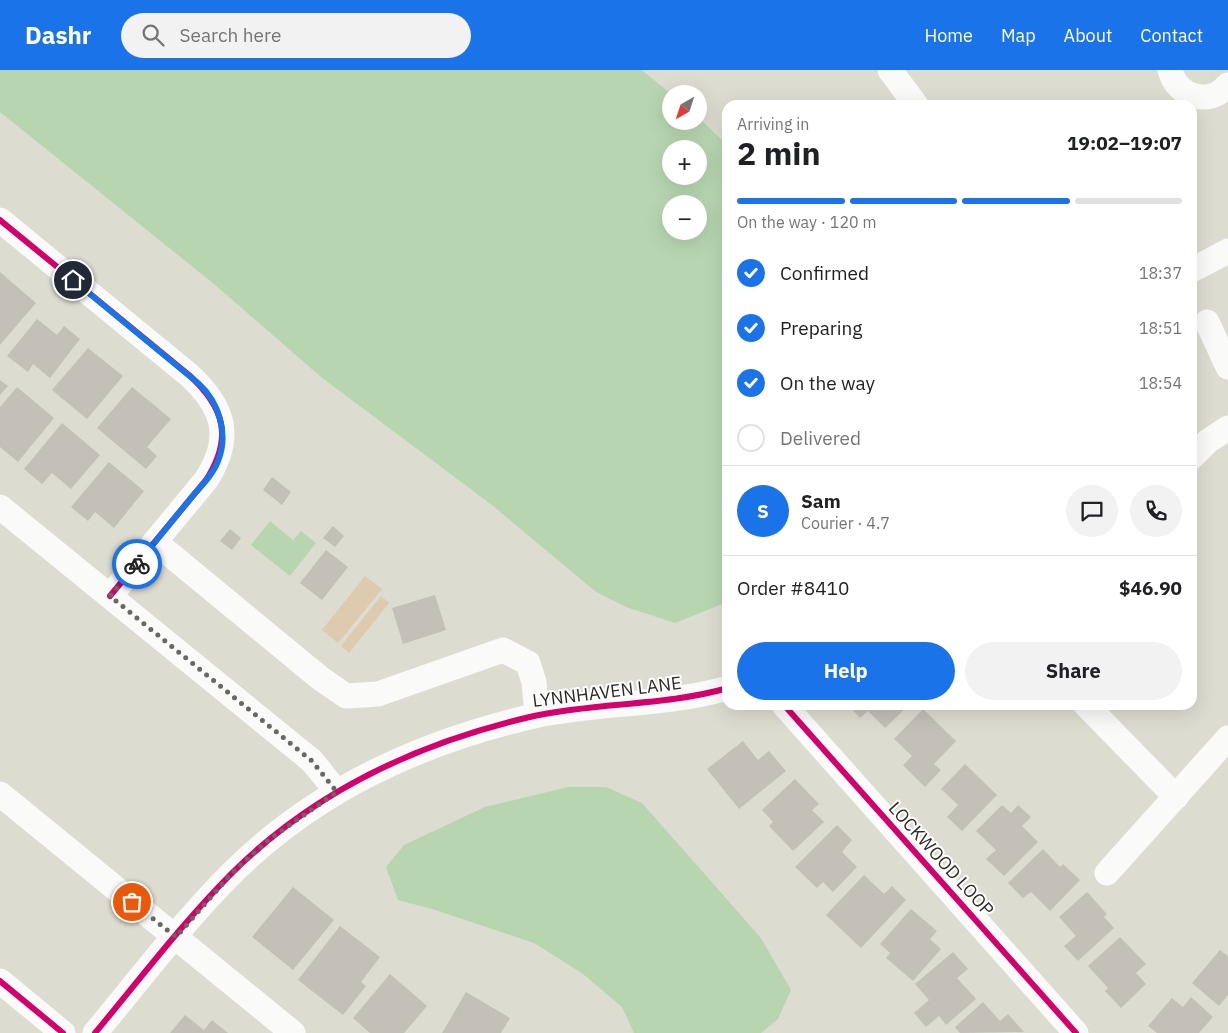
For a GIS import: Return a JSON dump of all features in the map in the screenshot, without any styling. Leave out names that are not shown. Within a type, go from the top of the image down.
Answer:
[{"type":"street","points":[[890,70],[912,100]]},
{"type":"street","points":[[1170,70],[1174,82],[1181,90],[1191,96],[1202,98],[1214,96],[1228,85]]},
{"type":"street","points":[[0,220],[189,375],[207,392],[220,414],[221,440],[218,460],[206,480],[110,596]]},
{"type":"street","points":[[1197,267],[1228,251]]},
{"type":"street","points":[[1207,322],[1228,367]]},
{"type":"street","points":[[1197,452],[1208,441],[1228,428]]},
{"type":"street","points":[[0,507],[312,761],[337,792]]},
{"type":"street","points":[[155,542],[320,678],[346,696],[378,694],[503,650],[528,663],[534,682],[537,715]]},
{"type":"street","name":"LYNNHAVEN LANE","points":[[95,1033],[233,872],[271,838],[337,792],[398,759],[440,741],[487,727],[537,715],[589,706],[700,696],[722,690]]},
{"type":"street","name":"LOCKWOOD LOOP","points":[[788,710],[1076,1033]]},
{"type":"street","points":[[1091,710],[1176,797]]},
{"type":"street","points":[[1107,873],[1228,738]]},
{"type":"street","points":[[0,794],[293,1033]]},
{"type":"street","points":[[0,982],[63,1033]]},
{"type":"shaded area","points":[[0,70],[642,70],[662,87],[662,130],[708,130],[708,127],[722,140],[722,604],[675,623],[626,607],[596,592],[492,505],[321,377],[214,284],[0,112]]},
{"type":"shaded area","points":[[270,521],[293,540],[301,531],[316,543],[290,576],[251,545]]},
{"type":"shaded area","points":[[365,576],[382,589],[338,643],[322,630]]},
{"type":"shaded area","points":[[381,596],[389,603],[349,653],[341,646]]},
{"type":"shaded area","points":[[568,787],[606,787],[642,803],[761,938],[791,990],[778,1019],[761,1033],[634,1033],[622,1007],[583,974],[534,943],[432,909],[398,900],[386,867],[404,845],[485,807]]},
{"type":"building","points":[[0,272],[36,303],[0,345]]},
{"type":"building","points":[[37,319],[57,335],[64,326],[80,339],[50,378],[33,364],[28,372],[7,356]]},
{"type":"building","points":[[88,348],[123,376],[87,419],[52,390]]},
{"type":"building","points":[[0,380],[8,386],[0,395]]},
{"type":"building","points":[[17,387],[54,418],[18,462],[0,447],[0,407]]},
{"type":"building","points":[[132,387],[171,419],[147,447],[157,456],[146,469],[97,428]]},
{"type":"building","points":[[62,423],[100,455],[71,489],[52,473],[42,484],[24,469]]},
{"type":"building","points":[[109,462],[144,491],[114,528],[95,512],[88,521],[71,507]]},
{"type":"building","points":[[272,477],[291,492],[282,505],[263,490]]},
{"type":"building","points":[[333,526],[344,536],[335,547],[323,538]]},
{"type":"building","points":[[230,529],[241,538],[232,550],[220,541]]},
{"type":"building","points":[[326,550],[348,567],[322,600],[300,583]]},
{"type":"building","points":[[435,595],[446,630],[403,644],[392,608]]},
{"type":"building","points":[[853,710],[904,710],[885,728],[868,711],[860,718]]},
{"type":"building","points":[[924,710],[956,741],[934,764],[941,770],[925,787],[903,765],[912,756],[894,739]]},
{"type":"building","points":[[743,741],[758,760],[769,751],[786,771],[739,809],[707,769]]},
{"type":"building","points":[[965,764],[997,795],[962,831],[947,817],[958,805],[941,789]]},
{"type":"building","points":[[795,779],[819,804],[812,810],[824,822],[793,851],[769,826],[773,822],[762,810]]},
{"type":"building","points":[[1002,805],[1011,813],[1018,805],[1031,817],[1022,826],[1038,842],[1004,876],[986,859],[996,850],[976,831]]},
{"type":"building","points":[[837,825],[852,840],[842,852],[857,867],[833,892],[823,882],[817,888],[795,867]]},
{"type":"building","points":[[1043,849],[1060,867],[1063,864],[1080,880],[1050,911],[1031,892],[1023,898],[1008,883]]},
{"type":"building","points":[[864,875],[884,894],[892,886],[906,900],[861,948],[826,915]]},
{"type":"building","points":[[293,887],[334,920],[293,970],[252,937]]},
{"type":"building","points":[[1087,892],[1107,914],[1104,917],[1114,928],[1078,961],[1064,946],[1076,936],[1059,917]]},
{"type":"building","points":[[911,909],[937,931],[930,939],[941,949],[913,981],[886,958],[890,953],[880,944]]},
{"type":"building","points":[[340,926],[380,957],[361,982],[366,986],[343,1015],[298,980]]},
{"type":"building","points":[[1120,937],[1146,964],[1136,973],[1146,984],[1121,1008],[1105,991],[1108,988],[1088,966]]},
{"type":"building","points":[[1220,950],[1228,956],[1228,995],[1219,1006],[1192,983]]},
{"type":"building","points":[[953,952],[968,969],[957,978],[976,999],[946,1025],[939,1016],[926,1027],[914,1013],[929,1000],[915,984]]},
{"type":"building","points":[[390,974],[427,1006],[404,1033],[370,1033],[353,1018]]},
{"type":"building","points":[[466,992],[510,1018],[501,1033],[442,1033]]},
{"type":"building","points":[[1191,997],[1213,1017],[1199,1033],[1157,1033],[1148,1026],[1172,998],[1183,1007]]},
{"type":"building","points":[[983,1002],[1000,1021],[1008,1014],[1024,1032],[960,1033],[955,1027]]},
{"type":"building","points":[[185,1015],[204,1030],[212,1020],[228,1033],[170,1033]]},
{"type":"cycle path","points":[[0,220],[189,375],[211,399],[221,424],[220,451],[206,480],[110,596]]},
{"type":"cycle path","points":[[95,1033],[179,931],[233,872],[299,816],[335,793],[411,755],[492,727],[534,716],[582,708],[680,698],[722,690]]},
{"type":"cycle path","points":[[788,710],[1076,1033]]},
{"type":"cycle path","points":[[0,981],[63,1033]]},
{"type":"way so far","points":[[132,902],[176,937],[233,872],[271,838],[337,792],[312,761],[110,596],[137,564]]},
{"type":"route","points":[[73,280],[198,383],[207,392],[220,414],[221,440],[218,460],[206,480],[137,564]]}]
